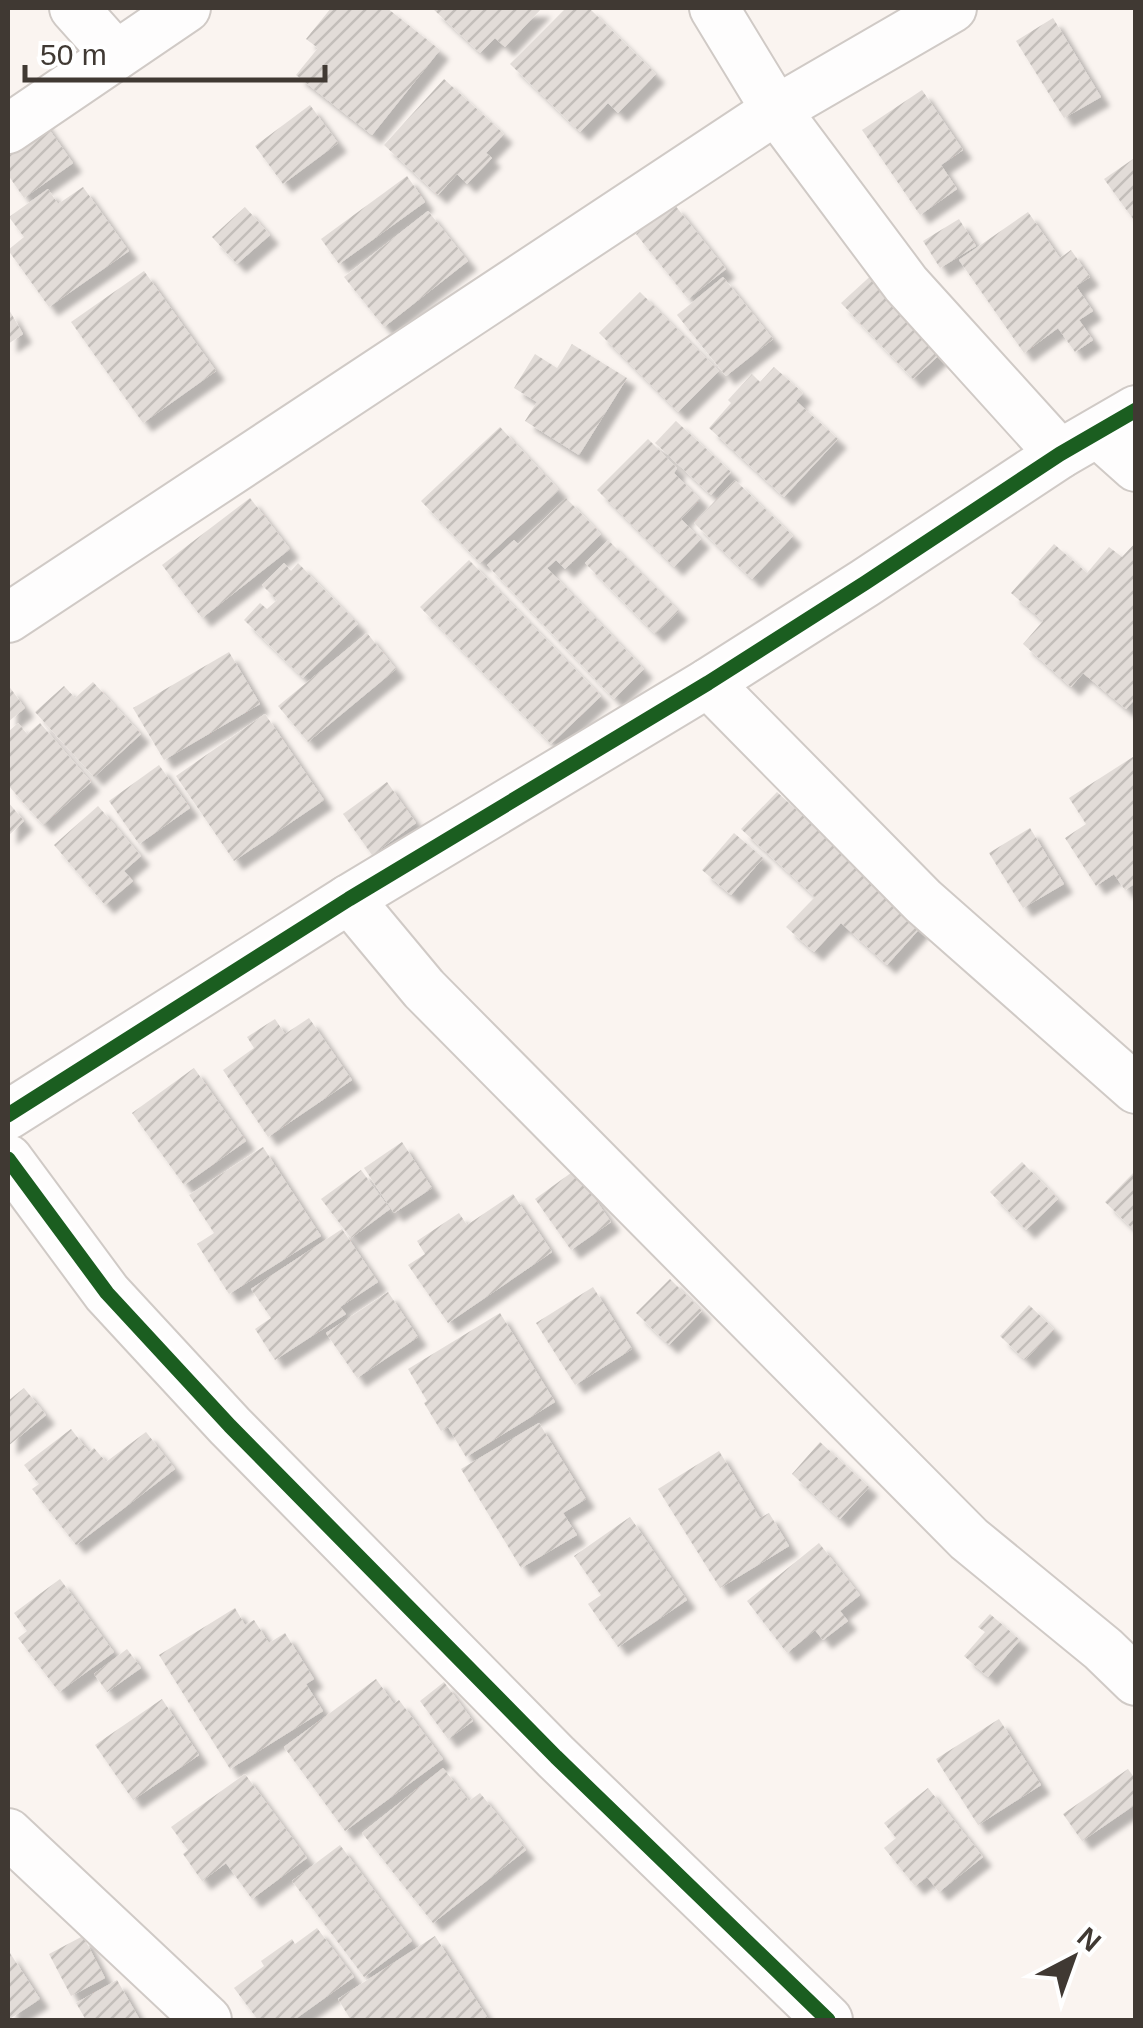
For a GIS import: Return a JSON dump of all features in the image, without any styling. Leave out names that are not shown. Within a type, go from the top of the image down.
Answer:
[{"type":"street","points":[[74,8],[116,55]]},
{"type":"street","points":[[8,129],[186,8]]},
{"type":"street","points":[[714,8],[776,110],[906,284],[1098,432],[1136,467]]},
{"type":"street","points":[[8,618],[776,110],[952,8]]},
{"type":"street","points":[[8,1116],[348,899],[708,683],[1098,432]]},
{"type":"street","points":[[708,683],[923,901],[1136,1089]]},
{"type":"street","points":[[348,899],[424,990],[956,1525],[1136,1681]]},
{"type":"street","points":[[8,1159],[107,1294],[230,1426],[556,1757],[828,2020]]},
{"type":"street","points":[[8,1833],[207,2020]]},
{"type":"building","points":[[331,8],[387,8],[440,50],[372,135],[296,75],[318,48],[306,39]]},
{"type":"building","points":[[432,8],[542,8],[505,47],[495,38],[480,53]]},
{"type":"building","points":[[566,8],[589,8],[656,74],[618,113],[608,103],[580,132],[510,64]]},
{"type":"building","points":[[1053,18],[1101,97],[1064,118],[1016,41]]},
{"type":"building","points":[[444,79],[504,134],[486,153],[492,158],[467,184],[457,174],[438,195],[384,145]]},
{"type":"building","points":[[922,90],[963,150],[941,165],[957,189],[920,215],[862,130]]},
{"type":"building","points":[[310,105],[338,143],[283,184],[255,146]]},
{"type":"building","points":[[41,118],[73,163],[24,198],[8,175],[8,142]]},
{"type":"building","points":[[1136,157],[1136,223],[1104,179]]},
{"type":"building","points":[[407,176],[425,202],[339,264],[321,239]]},
{"type":"building","points":[[83,187],[129,251],[49,307],[8,250],[24,237],[9,217],[48,189],[58,204]]},
{"type":"building","points":[[674,204],[726,269],[688,299],[636,234]]},
{"type":"building","points":[[245,207],[270,235],[237,264],[212,237]]},
{"type":"building","points":[[428,211],[468,261],[384,327],[344,277]]},
{"type":"building","points":[[1028,212],[1060,258],[1071,250],[1090,277],[1076,286],[1093,311],[1079,320],[1093,340],[1075,352],[1058,328],[1024,353],[959,260]]},
{"type":"building","points":[[959,219],[976,246],[940,268],[923,241]]},
{"type":"building","points":[[144,271],[216,371],[143,423],[71,322]]},
{"type":"building","points":[[876,271],[947,348],[913,379],[841,303]]},
{"type":"building","points":[[723,277],[773,339],[726,376],[677,315]]},
{"type":"building","points":[[640,292],[719,371],[678,412],[599,333]]},
{"type":"building","points":[[8,308],[23,334],[8,344]]},
{"type":"building","points":[[572,344],[627,378],[579,455],[525,421],[537,402],[514,388],[535,354],[557,368]]},
{"type":"building","points":[[774,367],[803,393],[796,401],[838,439],[784,497],[709,428],[752,374],[760,382]]},
{"type":"building","points":[[676,421],[731,472],[711,495],[655,443]]},
{"type":"building","points":[[500,427],[559,490],[480,563],[421,501]]},
{"type":"building","points":[[648,439],[700,499],[681,519],[701,539],[674,567],[597,490]]},
{"type":"building","points":[[735,480],[793,536],[752,579],[694,523]]},
{"type":"building","points":[[250,498],[290,549],[202,618],[162,565]]},
{"type":"building","points":[[566,498],[601,534],[565,569],[556,560],[547,568],[644,669],[614,699],[487,565],[514,540],[518,544]]},
{"type":"building","points":[[608,540],[679,611],[655,634],[585,563]]},
{"type":"building","points":[[1136,542],[1136,698],[1126,709],[1083,673],[1071,687],[1023,644],[1043,621],[1011,593],[1054,544],[1087,573],[1109,547],[1122,557]]},
{"type":"building","points":[[469,560],[601,696],[551,744],[420,607]]},
{"type":"building","points":[[284,563],[291,571],[298,563],[358,624],[303,678],[244,620],[260,603],[267,609],[277,600],[262,585]]},
{"type":"building","points":[[367,633],[396,669],[308,742],[278,706]]},
{"type":"building","points":[[229,652],[260,704],[164,760],[133,708]]},
{"type":"building","points":[[93,682],[141,734],[94,777],[35,712],[64,686],[75,698]]},
{"type":"building","points":[[8,685],[25,708],[8,722]]},
{"type":"building","points":[[265,714],[324,800],[234,861],[176,776]]},
{"type":"building","points":[[18,723],[27,734],[40,723],[91,782],[43,825],[8,785],[8,732]]},
{"type":"building","points":[[1136,755],[1136,883],[1125,890],[1114,874],[1096,886],[1065,838],[1086,824],[1069,798]]},
{"type":"building","points":[[159,765],[190,808],[139,844],[109,801]]},
{"type":"building","points":[[387,782],[416,823],[372,855],[343,814]]},
{"type":"building","points":[[777,792],[922,926],[887,965],[841,923],[814,952],[786,927],[815,897],[741,829]]},
{"type":"building","points":[[8,802],[24,821],[8,836]]},
{"type":"building","points":[[98,806],[141,856],[124,871],[133,881],[105,905],[54,845]]},
{"type":"building","points":[[1030,828],[1064,884],[1023,908],[989,853]]},
{"type":"building","points":[[734,833],[763,858],[731,895],[702,870]]},
{"type":"building","points":[[309,1018],[352,1080],[268,1137],[223,1070],[254,1048],[247,1037],[275,1019],[285,1034]]},
{"type":"building","points":[[194,1068],[246,1141],[184,1185],[132,1113]]},
{"type":"building","points":[[402,1142],[432,1188],[394,1213],[364,1168]]},
{"type":"building","points":[[263,1147],[321,1236],[229,1294],[197,1244],[214,1233],[189,1195]]},
{"type":"building","points":[[1022,1162],[1058,1199],[1026,1230],[990,1192]]},
{"type":"building","points":[[361,1170],[390,1209],[351,1238],[321,1199]]},
{"type":"building","points":[[575,1170],[611,1222],[571,1250],[535,1199]]},
{"type":"building","points":[[1136,1170],[1136,1232],[1105,1202]]},
{"type":"building","points":[[513,1194],[552,1252],[448,1323],[408,1265],[425,1254],[417,1241],[459,1213],[467,1225]]},
{"type":"building","points":[[342,1229],[378,1282],[340,1307],[346,1314],[275,1360],[255,1329],[271,1318],[251,1289]]},
{"type":"building","points":[[670,1279],[702,1311],[669,1345],[636,1313]]},
{"type":"building","points":[[593,1287],[632,1349],[575,1385],[536,1323]]},
{"type":"building","points":[[388,1292],[418,1337],[357,1378],[326,1333]]},
{"type":"building","points":[[1029,1305],[1054,1329],[1025,1360],[1000,1336]]},
{"type":"building","points":[[500,1313],[555,1402],[466,1457],[448,1427],[441,1431],[408,1369]]},
{"type":"building","points":[[24,1388],[46,1415],[8,1446],[8,1401]]},
{"type":"building","points":[[539,1423],[586,1499],[563,1513],[577,1535],[521,1568],[461,1469]]},
{"type":"building","points":[[71,1429],[89,1452],[94,1448],[106,1462],[146,1432],[175,1469],[76,1545],[32,1489],[39,1484],[24,1465]]},
{"type":"building","points":[[820,1442],[869,1487],[840,1519],[792,1474]]},
{"type":"building","points":[[719,1451],[760,1518],[769,1513],[789,1546],[720,1588],[658,1489]]},
{"type":"building","points":[[630,1517],[687,1600],[618,1647],[588,1604],[601,1595],[574,1556]]},
{"type":"building","points":[[819,1543],[860,1595],[840,1611],[848,1621],[823,1640],[815,1630],[787,1653],[747,1601]]},
{"type":"building","points":[[60,1579],[114,1652],[59,1692],[18,1638],[27,1631],[14,1613]]},
{"type":"building","points":[[235,1608],[245,1625],[254,1620],[269,1643],[285,1633],[314,1679],[306,1684],[323,1711],[230,1769],[159,1655]]},
{"type":"building","points":[[990,1614],[1020,1640],[988,1677],[964,1656],[985,1632],[978,1627]]},
{"type":"building","points":[[127,1649],[141,1668],[107,1692],[94,1674]]},
{"type":"building","points":[[376,1679],[394,1704],[399,1700],[443,1759],[345,1831],[284,1747]]},
{"type":"building","points":[[444,1682],[473,1721],[448,1739],[420,1701]]},
{"type":"building","points":[[162,1699],[199,1755],[133,1800],[95,1745]]},
{"type":"building","points":[[999,1719],[1041,1785],[978,1825],[936,1759]]},
{"type":"building","points":[[443,1768],[469,1801],[480,1793],[526,1850],[433,1923],[362,1833]]},
{"type":"building","points":[[1128,1769],[1136,1780],[1136,1804],[1082,1841],[1063,1814]]},
{"type":"building","points":[[245,1774],[307,1858],[252,1899],[226,1863],[202,1881],[183,1854],[188,1850],[171,1827]]},
{"type":"building","points":[[928,1788],[983,1857],[939,1892],[927,1877],[915,1886],[884,1848],[896,1838],[884,1823]]},
{"type":"building","points":[[340,1845],[412,1941],[364,1977],[292,1881]]},
{"type":"building","points":[[317,1928],[354,1977],[294,2020],[258,2020],[234,1988],[264,1966],[261,1961],[292,1939],[295,1944]]},
{"type":"building","points":[[83,1936],[105,1978],[71,1996],[49,1954]]},
{"type":"building","points":[[435,1936],[489,2020],[351,2020],[338,1999]]},
{"type":"building","points":[[8,1950],[40,1999],[8,2020]]},
{"type":"building","points":[[117,1980],[140,2020],[86,2020],[76,2003]]},
{"type":"cycle path","points":[[8,1115],[349,899],[708,683],[1060,454],[1136,410]]},
{"type":"cycle path","points":[[8,1159],[107,1293],[230,1426],[556,1757],[828,2020]]}]
